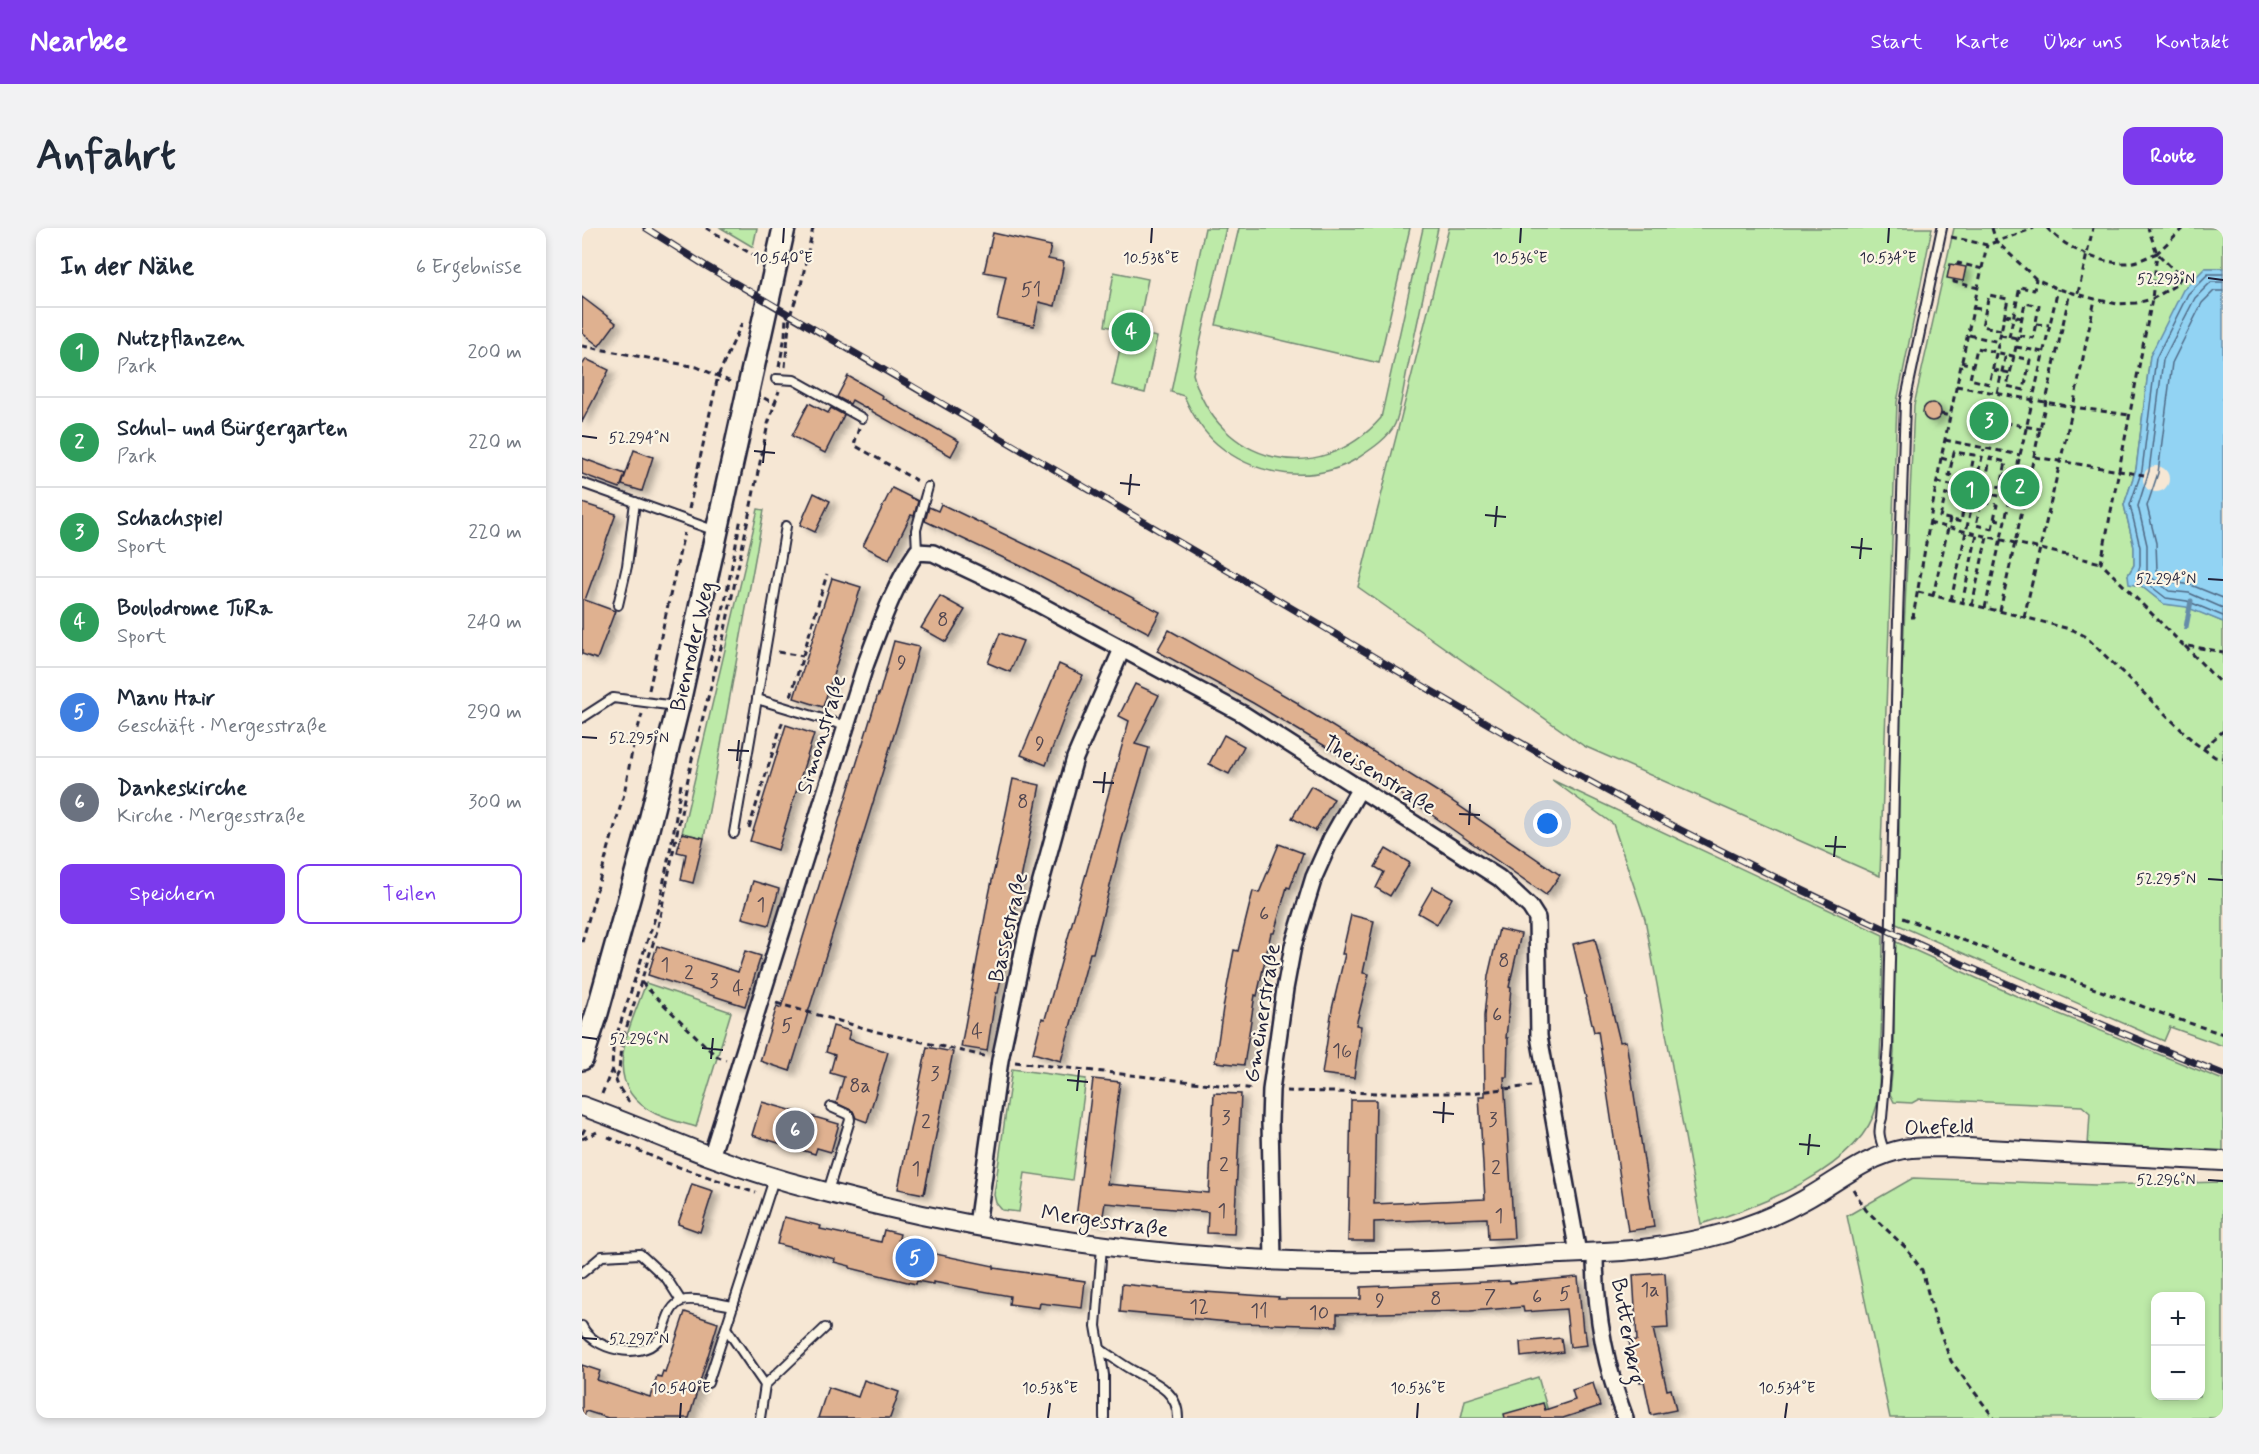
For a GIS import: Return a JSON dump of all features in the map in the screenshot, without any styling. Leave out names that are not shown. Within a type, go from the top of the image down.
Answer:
[{"type":"main road","name":"Bienroder Weg","points":[[582,1059],[590,1010],[645,841],[678,706],[784,228]]},
{"type":"street","name":"Theisenstraße","points":[[917,552],[933,553],[1020,594],[1243,714],[1499,878],[1534,912],[1538,932],[1539,1036],[1548,1085],[1587,1252]]},
{"type":"street","name":"Simonstraße","points":[[711,1156],[865,666],[892,595],[917,552]]},
{"type":"street","name":"Bassestraße","points":[[977,1225],[1000,1060],[1029,929],[1075,758],[1122,649]]},
{"type":"street","name":"Gmeinerstraße","points":[[1273,1260],[1269,1164],[1271,1090],[1285,990],[1302,910],[1314,877],[1331,839],[1360,788]]},
{"type":"street","name":"Mergesstraße","points":[[588,1108],[711,1156],[828,1192],[887,1207],[977,1225],[1102,1245],[1202,1256],[1330,1262],[1440,1261],[1640,1249]]},
{"type":"street","name":"Ohefeld","points":[[1640,1249],[1705,1240],[1739,1229],[1804,1200],[1863,1164],[1902,1150],[1947,1147],[2223,1161]]},
{"type":"street","name":"Butterberg","points":[[1587,1252],[1595,1272],[1605,1351],[1625,1418]]},
{"type":"lane","points":[[1886,1154],[1878,1128],[1882,1118],[1888,1046],[1905,403],[1941,232]]},
{"type":"lane","points":[[779,380],[794,380],[862,418]]},
{"type":"lane","points":[[582,483],[716,531]]},
{"type":"lane","name":"Simonstraße","points":[[917,552],[916,530],[928,488]]},
{"type":"lane","points":[[618,606],[627,566],[635,502]]},
{"type":"lane","points":[[734,833],[786,526]]},
{"type":"lane","points":[[582,718],[613,698],[678,706]]},
{"type":"lane","points":[[757,699],[846,726]]},
{"type":"lane","points":[[828,1192],[850,1120],[849,1115],[831,1107]]},
{"type":"lane","points":[[708,1383],[774,1177]]},
{"type":"lane","points":[[1102,1245],[1096,1326],[1104,1375],[1104,1418]]},
{"type":"lane","points":[[582,1273],[602,1256],[640,1254],[667,1280],[681,1301]]},
{"type":"lane","points":[[582,1326],[585,1333],[608,1348],[643,1350],[658,1340],[671,1311],[681,1301],[691,1300],[733,1306]]},
{"type":"lane","points":[[726,1328],[765,1385]]},
{"type":"lane","points":[[760,1418],[765,1385],[825,1328]]},
{"type":"lane","points":[[1100,1349],[1131,1370],[1166,1389],[1175,1400],[1178,1418]]},
{"type":"path","points":[[706,228],[752,255],[776,264]]},
{"type":"path","points":[[616,1080],[619,1072],[621,1045],[657,931],[677,822],[722,644],[766,436],[776,404],[790,315],[801,285],[813,228]]},
{"type":"path","points":[[1992,228],[1996,241],[2036,279],[2058,289],[2117,304],[2152,299],[2176,285],[2181,277],[2157,253],[2148,228]]},
{"type":"path","points":[[1941,232],[1987,244],[2034,228]]},
{"type":"path","points":[[2047,228],[2068,246],[2087,254],[2125,263],[2157,253],[2183,228]]},
{"type":"path","points":[[2078,294],[2093,228]]},
{"type":"path","points":[[1987,244],[1941,458],[1918,592],[2024,617],[2073,630],[2085,636],[2180,728],[2215,757],[2223,758]]},
{"type":"path","points":[[2101,563],[2152,299],[2157,253]]},
{"type":"path","points":[[1958,265],[1959,263],[1983,269]]},
{"type":"path","points":[[1954,279],[1954,282],[1979,288]]},
{"type":"path","points":[[2009,337],[2020,287],[2034,290],[2036,279]]},
{"type":"path","points":[[1985,608],[2058,289]]},
{"type":"path","points":[[2000,611],[2070,292]]},
{"type":"path","points":[[2005,315],[2001,332],[1999,342],[1996,352],[1993,370],[1989,384],[1970,379],[1977,348],[1996,352],[2006,354],[2014,356],[2030,360],[2024,390],[2007,386],[2014,356],[2016,347],[2018,337],[2022,318],[2025,303],[2040,306],[2033,338],[2018,337],[2009,337],[2001,332],[1982,326],[1989,295],[2008,299],[2005,315]]},
{"type":"path","points":[[2024,617],[2073,407],[2095,299]]},
{"type":"path","points":[[1974,308],[1986,310]]},
{"type":"path","points":[[2005,315],[2022,318]]},
{"type":"path","points":[[2036,324],[2049,325]]},
{"type":"path","points":[[1968,334],[1999,342]]},
{"type":"path","points":[[582,346],[663,359],[697,367],[718,376]]},
{"type":"path","points":[[2016,347],[2043,352]]},
{"type":"path","points":[[1997,393],[2006,354]]},
{"type":"path","points":[[1961,362],[1974,365]]},
{"type":"path","points":[[1993,370],[2010,373]]},
{"type":"path","points":[[2026,377],[2036,379]]},
{"type":"path","points":[[1956,386],[2130,415]]},
{"type":"path","points":[[767,399],[776,404]]},
{"type":"path","points":[[1941,414],[1951,416]]},
{"type":"path","points":[[862,418],[854,445],[928,488]]},
{"type":"path","points":[[1995,421],[2041,429]]},
{"type":"path","points":[[1945,440],[2020,455]]},
{"type":"path","points":[[1976,482],[1984,448]]},
{"type":"path","points":[[1997,460],[1999,451]]},
{"type":"path","points":[[1997,460],[1990,458],[1988,470],[1985,483],[1983,493],[1981,502],[1978,515],[1976,525],[1992,529],[1997,505],[1981,502],[1966,498],[1946,494],[1940,517],[1961,522],[1963,512],[1966,498],[1968,489],[1969,480],[1974,455],[1954,452],[1949,475],[1969,480],[1976,482],[1985,483],[2001,487],[2006,462],[1997,460]]},
{"type":"path","points":[[2035,457],[2144,476]]},
{"type":"path","points":[[1941,458],[1952,461]]},
{"type":"path","points":[[1972,467],[1988,470]]},
{"type":"path","points":[[2004,474],[2015,477]]},
{"type":"path","points":[[1937,482],[1968,489]]},
{"type":"path","points":[[1983,493],[2011,498]]},
{"type":"path","points":[[1951,600],[1973,500]]},
{"type":"path","points":[[1932,505],[1943,507]]},
{"type":"path","points":[[1963,512],[1978,515]]},
{"type":"path","points":[[1933,596],[1950,519]]},
{"type":"path","points":[[1994,519],[2006,521]]},
{"type":"path","points":[[1929,523],[2101,563],[2223,686]]},
{"type":"path","points":[[1962,603],[1982,526]]},
{"type":"path","points":[[1972,605],[1987,537]]},
{"type":"path","points":[[819,601],[824,603]]},
{"type":"path","points":[[2183,645],[2223,652]]},
{"type":"path","points":[[765,650],[803,656]]},
{"type":"path","points":[[2204,748],[2223,731]]},
{"type":"path","points":[[582,942],[610,844]]},
{"type":"path","points":[[1890,914],[2223,1034]]},
{"type":"path","points":[[636,978],[716,1056],[739,1064]]},
{"type":"path","points":[[632,1107],[612,1069],[613,1048],[633,986]]},
{"type":"path","points":[[760,999],[878,1032],[1000,1060],[1271,1090],[1378,1094],[1470,1093],[1548,1085]]},
{"type":"path","points":[[588,1108],[612,1069]]},
{"type":"path","points":[[582,1139],[595,1131],[667,1162],[768,1197]]},
{"type":"path","points":[[1844,1175],[1866,1210],[1905,1247],[1922,1270],[1935,1318],[1951,1360],[1994,1418]]},
{"type":"green space","points":[[721,228],[757,228],[753,247]]},
{"type":"green space","points":[[1205,228],[1226,228],[1193,374],[1206,405],[1224,429],[1247,447],[1273,457],[1301,459],[1329,454],[1356,440],[1381,418],[1423,228],[1438,228],[1401,404],[1395,424],[1379,443],[1341,467],[1323,472],[1286,474],[1267,470],[1249,464],[1217,444],[1198,422],[1184,396],[1171,392]]},
{"type":"green space","points":[[1239,228],[1410,228],[1379,363],[1216,325]]},
{"type":"green space","points":[[1449,228],[1932,228],[1897,402],[1880,876],[1584,746],[1358,587]]},
{"type":"green space","points":[[1954,228],[2223,228],[2223,268],[2205,268],[2150,356],[2136,469],[2124,505],[2134,547],[2134,565],[2128,575],[2164,604],[2186,606],[2223,622],[2223,1046],[2170,1027],[2164,1041],[1894,923],[1899,833],[1898,764],[1914,405]]},
{"type":"green space","points":[[1114,272],[1148,279],[1137,333],[1157,337],[1145,393],[1112,385],[1124,330],[1105,326]]},
{"type":"green space","points":[[758,509],[764,510],[704,838],[682,833]]},
{"type":"green space","points":[[1552,780],[1883,935],[1877,1105],[1867,1128],[1851,1148],[1829,1166],[1777,1196],[1750,1208],[1701,1224],[1645,919],[1613,824]]},
{"type":"green space","points":[[1894,941],[2032,1003],[2223,1080],[2223,1153],[2088,1146],[2090,1113],[2082,1106],[1919,1099],[1912,1103],[1894,1102],[1890,1094],[1894,1053]]},
{"type":"green space","points":[[646,983],[731,1012],[696,1127],[656,1114],[638,1102],[627,1088],[623,1072],[623,1055]]},
{"type":"green space","points":[[1012,1069],[1086,1079],[1072,1180],[1025,1173],[1019,1212],[1002,1210],[996,1203],[994,1195]]},
{"type":"green space","points":[[1913,1178],[2096,1185],[2223,1182],[2223,1418],[1890,1418],[1847,1216]]},
{"type":"green space","points":[[1538,1377],[1550,1418],[1461,1418],[1465,1400]]},
{"type":"water","points":[[2205,268],[2223,268],[2223,622],[2186,607],[2164,604],[2141,586],[2129,584],[2128,575],[2134,565],[2134,547],[2124,505],[2136,469],[2150,356],[2183,290]]},
{"type":"pier","points":[[2156,466],[2165,470],[2169,479],[2165,488],[2156,492],[2147,488],[2143,479],[2147,470]]},
{"type":"building","points":[[993,233],[1051,246],[1048,259],[1064,262],[1055,306],[1039,302],[1034,326],[997,318],[1006,276],[984,272]]},
{"type":"building","points":[[1950,264],[1966,267],[1963,281],[1947,278]]},
{"type":"building","points":[[582,297],[616,323],[599,346],[582,333]]},
{"type":"building","points":[[586,359],[609,370],[582,422],[582,366]]},
{"type":"building","points":[[848,376],[883,396],[882,398],[959,441],[951,456],[852,400],[850,404],[837,397]]},
{"type":"building","points":[[809,403],[828,413],[831,408],[844,415],[825,453],[792,436]]},
{"type":"building","points":[[1932,403],[1938,406],[1941,412],[1938,418],[1932,421],[1926,418],[1923,412],[1926,406]]},
{"type":"building","points":[[634,450],[653,457],[642,491],[622,485]]},
{"type":"building","points":[[582,458],[625,474],[620,488],[582,474]]},
{"type":"building","points":[[892,488],[918,501],[914,516],[911,515],[889,559],[863,546]]},
{"type":"building","points":[[814,493],[830,501],[815,532],[800,525]]},
{"type":"building","points":[[582,503],[616,514],[585,600],[615,611],[597,659],[582,654]]},
{"type":"building","points":[[941,504],[1081,571],[1160,612],[1149,633],[1025,568],[925,521],[929,507],[938,511]]},
{"type":"building","points":[[832,578],[861,587],[823,707],[794,698]]},
{"type":"building","points":[[940,596],[965,610],[946,642],[921,628]]},
{"type":"building","points":[[1169,630],[1298,703],[1446,797],[1560,875],[1546,895],[1422,808],[1335,752],[1253,703],[1157,651]]},
{"type":"building","points":[[1000,633],[1023,641],[1010,672],[988,663]]},
{"type":"building","points":[[894,641],[919,647],[906,696],[790,1071],[760,1061],[777,1006],[781,1008]]},
{"type":"building","points":[[1059,664],[1083,675],[1046,765],[1021,755]]},
{"type":"building","points":[[1135,684],[1159,695],[1135,744],[1149,748],[1061,1061],[1033,1053],[1042,1018],[1045,1019],[1129,721],[1119,716]]},
{"type":"building","points":[[786,725],[814,734],[778,850],[750,841]]},
{"type":"building","points":[[1224,735],[1244,746],[1229,774],[1209,764]]},
{"type":"building","points":[[1013,779],[1040,785],[998,993],[996,993],[987,1051],[961,1047]]},
{"type":"building","points":[[1311,786],[1334,799],[1315,831],[1292,818]]},
{"type":"building","points":[[682,833],[704,838],[693,883],[681,880],[686,854],[677,852]]},
{"type":"building","points":[[1279,844],[1303,853],[1290,888],[1287,887],[1274,933],[1271,933],[1257,996],[1255,995],[1244,1065],[1215,1062],[1234,950],[1238,951],[1253,891],[1259,893]]},
{"type":"building","points":[[1386,849],[1410,863],[1390,896],[1376,888],[1384,872],[1375,867]]},
{"type":"building","points":[[753,881],[779,889],[769,925],[742,918]]},
{"type":"building","points":[[1433,887],[1452,898],[1437,924],[1418,913]]},
{"type":"building","points":[[1351,915],[1374,921],[1363,973],[1369,974],[1356,1025],[1361,1026],[1354,1078],[1322,1074],[1332,1009],[1345,954],[1342,954]]},
{"type":"building","points":[[1499,929],[1521,934],[1509,987],[1511,988],[1506,1038],[1508,1038],[1507,1077],[1504,1077],[1514,1238],[1488,1239],[1487,1218],[1374,1222],[1374,1241],[1348,1241],[1351,1100],[1376,1100],[1374,1204],[1485,1199],[1479,1096],[1485,1096],[1484,1016],[1488,976]]},
{"type":"building","points":[[1595,939],[1620,1042],[1626,1041],[1654,1227],[1628,1231],[1598,1031],[1594,1032],[1573,944]]},
{"type":"building","points":[[657,946],[738,972],[745,951],[761,956],[745,1006],[648,975]]},
{"type":"building","points":[[833,1026],[850,1031],[848,1039],[888,1052],[867,1122],[856,1118],[853,1111],[836,1103],[844,1077],[830,1073],[835,1055],[826,1052]]},
{"type":"building","points":[[927,1047],[953,1052],[924,1194],[898,1189]]},
{"type":"building","points":[[1093,1079],[1120,1082],[1107,1184],[1209,1193],[1214,1093],[1241,1094],[1234,1234],[1207,1233],[1208,1212],[1105,1203],[1102,1222],[1076,1218]]},
{"type":"building","points":[[762,1102],[839,1124],[831,1152],[817,1148],[815,1154],[752,1135]]},
{"type":"building","points":[[692,1184],[713,1191],[700,1232],[678,1224]]},
{"type":"building","points":[[784,1217],[821,1226],[820,1229],[881,1242],[884,1230],[900,1234],[897,1246],[994,1266],[994,1268],[1085,1281],[1082,1308],[1040,1303],[1039,1308],[1009,1304],[1010,1296],[933,1282],[933,1284],[917,1281],[916,1284],[850,1268],[850,1266],[834,1262],[835,1259],[777,1244]]},
{"type":"building","points":[[1665,1273],[1668,1328],[1653,1329],[1667,1390],[1671,1389],[1676,1410],[1651,1415],[1644,1381],[1640,1382],[1636,1363],[1633,1363],[1629,1341],[1637,1340],[1633,1275]]},
{"type":"building","points":[[1578,1277],[1583,1331],[1585,1331],[1587,1345],[1570,1347],[1566,1309],[1524,1312],[1523,1307],[1470,1311],[1337,1314],[1337,1326],[1240,1323],[1120,1312],[1122,1284],[1159,1289],[1279,1297],[1278,1299],[1361,1299],[1361,1287],[1509,1281],[1510,1283]]},
{"type":"building","points":[[685,1312],[718,1323],[689,1418],[608,1418],[586,1411],[584,1417],[582,1416],[582,1365],[600,1371],[597,1380],[650,1397],[657,1376],[661,1377],[663,1371],[665,1372]]},
{"type":"building","points":[[1561,1338],[1563,1352],[1521,1357],[1520,1342]]},
{"type":"building","points":[[864,1380],[899,1392],[890,1418],[818,1418],[828,1387],[858,1397]]},
{"type":"building","points":[[1593,1383],[1600,1406],[1563,1418],[1505,1418],[1504,1414],[1543,1403],[1545,1410],[1575,1400],[1572,1390]]},
{"type":"waterway","points":[[2186,627],[2191,601]]},
{"type":"railway","points":[[646,228],[706,266],[1456,705],[1648,813],[1789,884],[1932,951],[2223,1074]]},
{"type":"place","name":"Boulodrome TuRa","points":[[1131,332]]},
{"type":"place","name":"Schachspiel","points":[[1989,421]]},
{"type":"place","name":"Schul- und Bürgergarten","points":[[2020,487]]},
{"type":"place","name":"Nutzpflanzen","points":[[1970,490]]},
{"type":"place","name":"Dankeskirche","points":[[795,1130]]},
{"type":"place","name":"Manu Hair","points":[[915,1258]]}]
